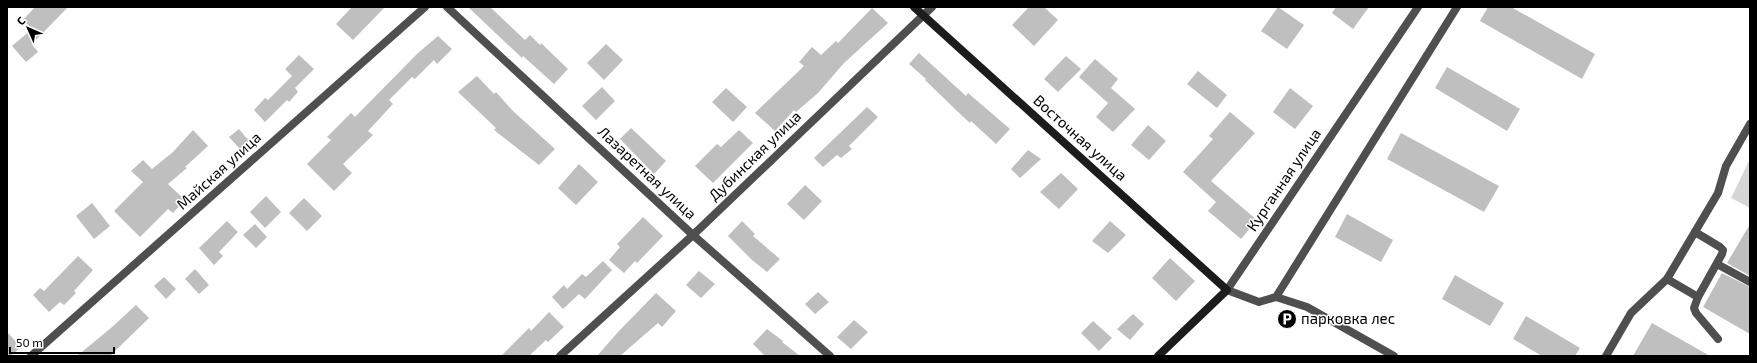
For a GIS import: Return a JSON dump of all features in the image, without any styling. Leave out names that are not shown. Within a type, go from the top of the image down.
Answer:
[{"type":"street","name":"Майская улица","points":[[31,356],[425,7]]},
{"type":"street","name":"Лазаретная улица","points":[[447,7],[693,235],[830,356]]},
{"type":"street","name":"Восточная улица","points":[[914,7],[1227,290]]},
{"type":"street","name":"Дубинская улица","points":[[560,356],[693,235],[932,7]]},
{"type":"street","name":"Курганная улица","points":[[1158,356],[1227,290],[1418,7]]},
{"type":"street","points":[[1276,297],[1457,7]]},
{"type":"street","points":[[1606,356],[1631,313],[1667,279],[1718,193],[1726,166],[1750,124]]},
{"type":"street","points":[[1695,232],[1723,250],[1717,264],[1698,297],[1694,308],[1696,313],[1718,339]]},
{"type":"street","points":[[1717,264],[1750,282]]},
{"type":"street","points":[[1667,279],[1698,297]]},
{"type":"street","points":[[1227,290],[1259,302],[1276,297],[1307,307],[1394,356]]},
{"type":"shaded area","points":[[1750,159],[1750,208],[1731,198]]},
{"type":"building","points":[[35,7],[68,7],[32,44],[38,52],[26,62],[12,46],[32,29],[23,20]]},
{"type":"building","points":[[352,7],[385,7],[353,40],[336,24]]},
{"type":"building","points":[[468,7],[490,7],[525,40],[530,35],[540,45],[541,43],[568,69],[554,84],[523,56],[522,58]]},
{"type":"building","points":[[1029,7],[1044,7],[1058,20],[1034,46],[1012,25]]},
{"type":"building","points":[[1278,7],[1304,25],[1287,49],[1261,31]]},
{"type":"building","points":[[1336,7],[1369,7],[1353,29],[1332,13]]},
{"type":"building","points":[[1488,7],[1511,7],[1595,54],[1582,79],[1480,21]]},
{"type":"building","points":[[872,8],[888,23],[844,63],[818,93],[796,112],[794,110],[775,131],[755,113],[804,66],[799,62],[812,47],[821,55],[836,41],[838,43]]},
{"type":"building","points":[[438,36],[452,49],[437,64],[434,60],[415,79],[412,77],[389,100],[393,104],[368,131],[373,135],[343,164],[352,173],[334,191],[307,164],[331,140],[327,137],[351,113],[355,117],[418,53]]},
{"type":"building","points":[[606,44],[623,60],[604,80],[587,63]]},
{"type":"building","points":[[919,53],[966,96],[968,93],[1010,129],[996,144],[971,121],[970,123],[958,112],[909,64]]},
{"type":"building","points":[[299,55],[314,69],[295,88],[298,92],[289,102],[287,100],[265,122],[254,110],[265,98],[268,100],[292,76],[285,69]]},
{"type":"building","points":[[1066,56],[1081,69],[1058,92],[1044,79]]},
{"type":"building","points":[[1095,59],[1118,79],[1111,88],[1135,109],[1113,132],[1096,117],[1108,103],[1079,77]]},
{"type":"building","points":[[1447,67],[1520,109],[1507,131],[1435,88]]},
{"type":"building","points":[[1198,71],[1227,95],[1217,108],[1187,84]]},
{"type":"building","points":[[477,76],[494,94],[496,92],[513,111],[555,149],[539,165],[494,130],[496,128],[458,92]]},
{"type":"building","points":[[602,87],[615,101],[596,120],[582,106]]},
{"type":"building","points":[[726,88],[747,107],[733,122],[712,102]]},
{"type":"building","points":[[1290,88],[1313,106],[1295,129],[1273,112]]},
{"type":"building","points":[[867,107],[878,117],[849,146],[852,149],[841,158],[837,155],[823,167],[814,158]]},
{"type":"building","points":[[1230,112],[1255,133],[1211,181],[1257,220],[1241,239],[1208,211],[1216,202],[1183,172],[1213,139],[1209,136]]},
{"type":"building","points":[[1148,125],[1166,141],[1149,160],[1131,145]]},
{"type":"building","points":[[631,128],[666,161],[654,174],[620,139]]},
{"type":"building","points":[[239,129],[249,141],[240,149],[229,137]]},
{"type":"building","points":[[193,130],[208,146],[185,167],[187,168],[168,184],[185,200],[173,213],[168,209],[140,237],[114,211],[143,182],[131,171],[143,160],[152,169],[173,152]]},
{"type":"building","points":[[739,130],[753,143],[713,183],[695,166],[717,144],[721,147]]},
{"type":"building","points":[[1401,133],[1499,186],[1484,212],[1387,159]]},
{"type":"building","points":[[1028,150],[1041,159],[1020,178],[1011,169]]},
{"type":"building","points":[[579,164],[598,182],[576,205],[558,188]]},
{"type":"building","points":[[1061,173],[1078,189],[1059,209],[1040,192]]},
{"type":"building","points":[[805,185],[822,201],[804,220],[787,204]]},
{"type":"building","points":[[266,196],[281,212],[265,228],[250,212]]},
{"type":"building","points":[[304,198],[322,216],[307,231],[289,213]]},
{"type":"building","points":[[92,203],[110,226],[94,239],[76,216]]},
{"type":"building","points":[[1347,214],[1393,240],[1381,262],[1335,237]]},
{"type":"building","points":[[643,217],[663,236],[637,263],[635,261],[624,273],[609,260],[620,247],[617,244]]},
{"type":"building","points":[[227,221],[238,232],[219,252],[223,256],[214,265],[199,248]]},
{"type":"building","points":[[742,221],[755,234],[753,236],[780,259],[767,272],[752,260],[728,236]]},
{"type":"building","points":[[1110,221],[1126,235],[1108,253],[1092,241]]},
{"type":"building","points":[[255,224],[267,237],[256,248],[243,235]]},
{"type":"building","points":[[1750,224],[1750,276],[1727,263]]},
{"type":"building","points":[[78,256],[93,270],[74,291],[76,293],[64,305],[60,302],[49,312],[33,295],[40,288],[44,291]]},
{"type":"building","points":[[1170,258],[1195,281],[1176,301],[1152,278]]},
{"type":"building","points":[[603,261],[612,270],[585,299],[579,294],[563,309],[552,297],[564,285],[567,289],[582,274],[586,277]]},
{"type":"building","points":[[195,269],[209,285],[199,294],[185,279]]},
{"type":"building","points":[[699,271],[715,284],[701,298],[686,285]]},
{"type":"building","points":[[1722,273],[1750,287],[1750,334],[1703,307]]},
{"type":"building","points":[[1455,275],[1504,303],[1490,326],[1442,299]]},
{"type":"building","points":[[164,277],[176,289],[166,299],[154,286]]},
{"type":"building","points":[[818,292],[829,302],[815,314],[805,304]]},
{"type":"building","points":[[656,293],[676,311],[662,327],[658,323],[620,356],[597,356],[619,331]]},
{"type":"building","points":[[136,305],[149,318],[110,356],[77,356],[111,328]]},
{"type":"building","points":[[549,312],[564,327],[548,342],[546,340],[529,356],[501,356],[529,328],[531,331]]},
{"type":"building","points":[[1133,314],[1144,324],[1130,340],[1117,329]]},
{"type":"building","points":[[1526,316],[1580,348],[1575,356],[1542,356],[1513,339]]},
{"type":"building","points":[[854,320],[868,332],[851,349],[837,337]]},
{"type":"building","points":[[1093,321],[1112,338],[1099,351],[1081,333]]},
{"type":"building","points":[[1652,323],[1710,356],[1633,356]]},
{"type":"building","points":[[767,329],[800,356],[765,356],[753,344]]},
{"type":"building","points":[[7,332],[21,347],[11,356],[7,356]]},
{"type":"place","name":"парковка лес","points":[[1287,319]]}]
